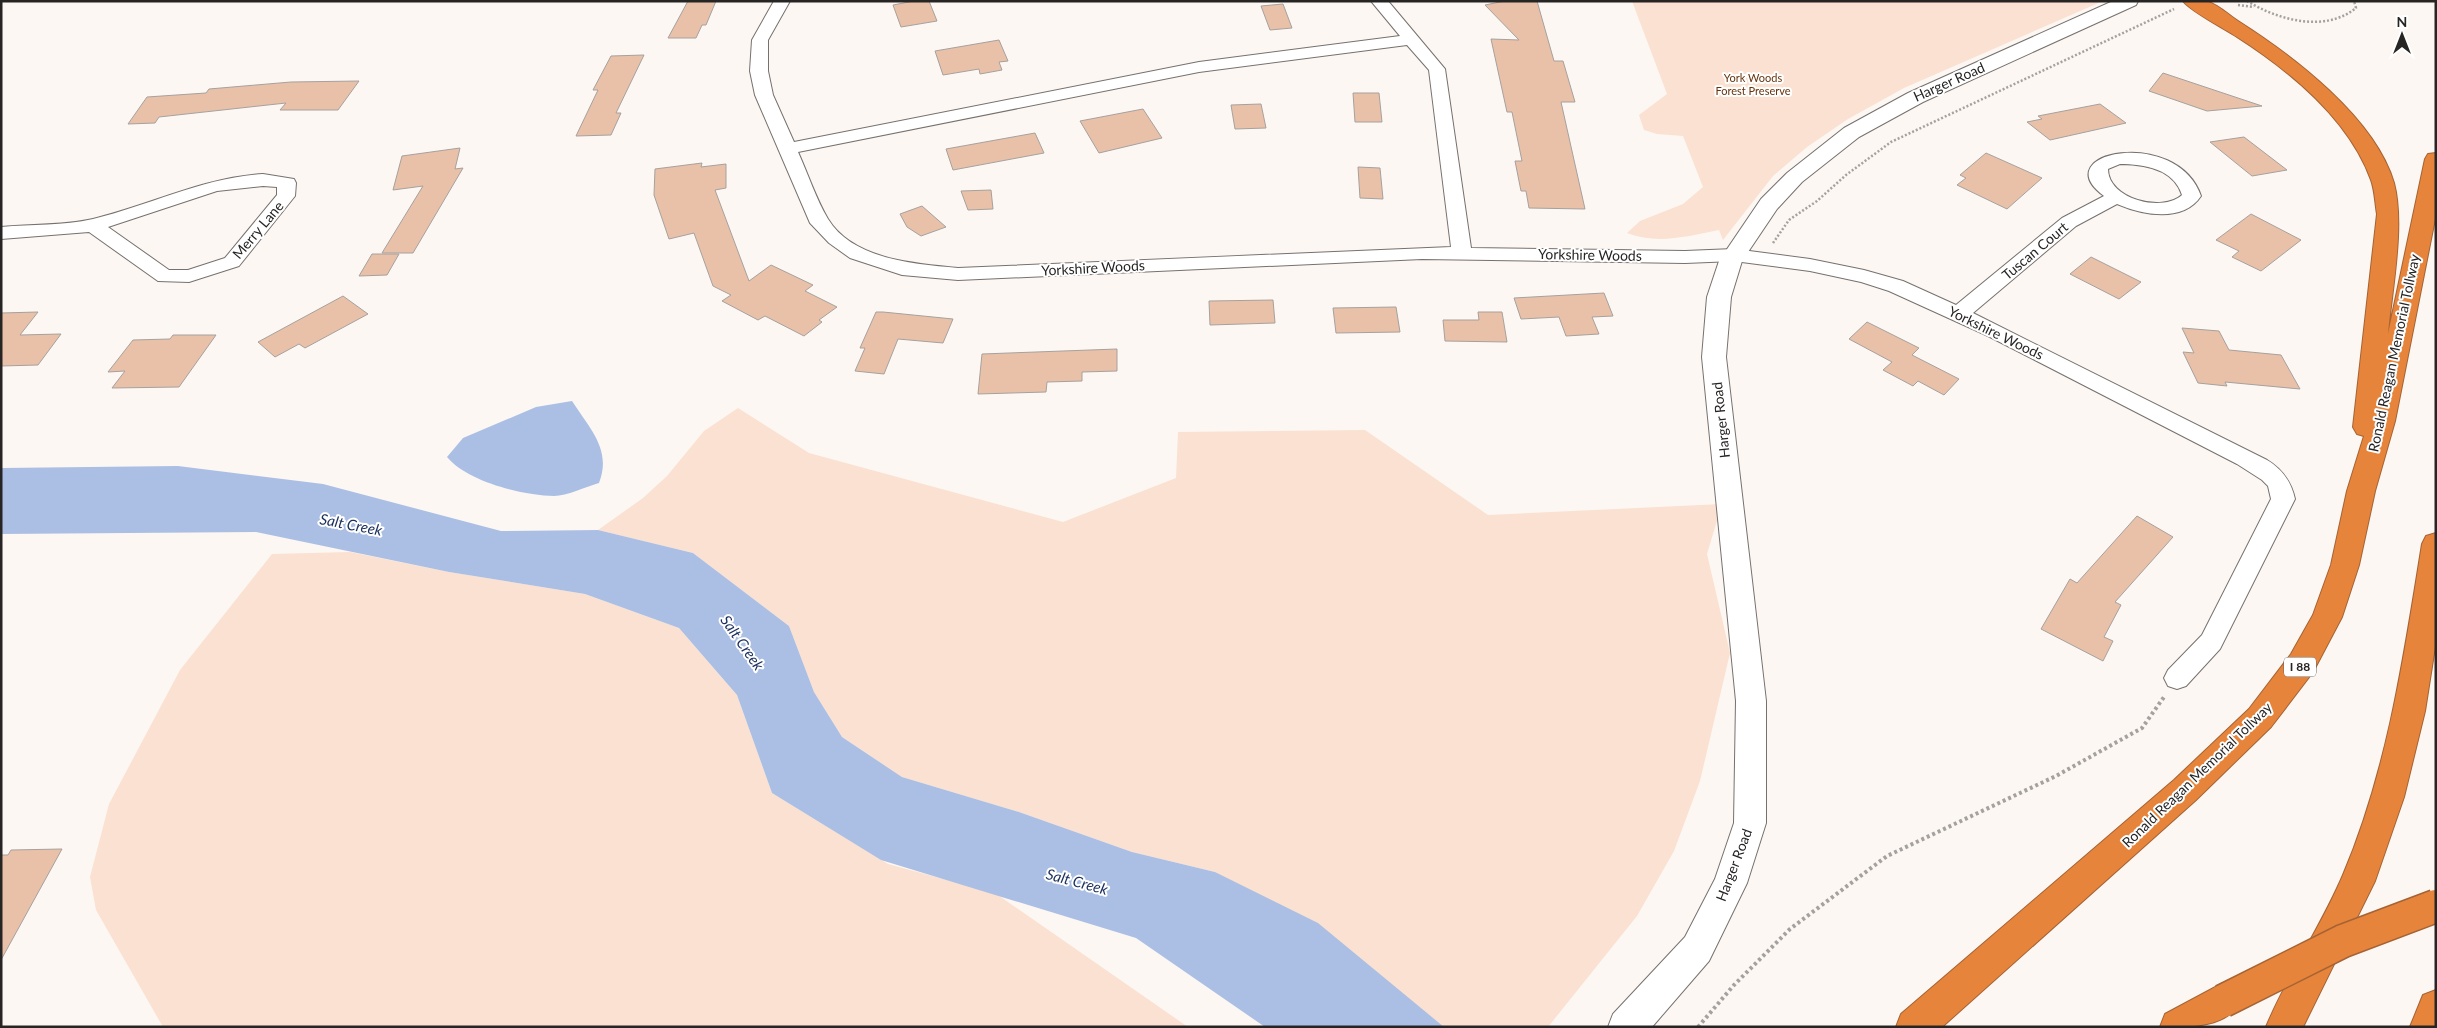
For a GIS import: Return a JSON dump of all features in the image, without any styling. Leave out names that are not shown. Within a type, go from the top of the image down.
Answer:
[{"type":"highway","points":[[2184,4],[2258,41],[2306,80],[2359,139],[2382,180],[2388,214],[2368,397],[2361,491]]},
{"type":"highway","name":"Ronald Reagan Memorial Tollway","points":[[1914,1027],[2119,849],[2239,738],[2275,699],[2302,662],[2327,617],[2344,565],[2361,491],[2382,421],[2436,158]]},
{"type":"highway","points":[[2284,1027],[2358,881],[2388,797],[2410,711],[2436,544]]},
{"type":"highway","points":[[2178,1027],[2222,1001],[2342,941],[2436,906]]},
{"type":"highway","points":[[2428,1027],[2436,1008]]},
{"type":"street","name":"Yorkshire Woods","points":[[782,1],[760,40],[759,71],[764,95],[786,149],[820,223],[836,239],[857,254],[902,270],[958,274],[1462,253],[1685,257],[1734,255],[1810,265],[1864,276],[1896,286],[1959,314],[2245,458],[2267,471],[2281,486],[2283,499],[2211,642],[2177,678]]},
{"type":"street","points":[[1379,1],[1438,69],[1462,253]]},
{"type":"street","name":"Harger Road","points":[[1626,1027],[1649,1004],[1697,949],[1730,883],[1750,823],[1751,701],[1714,356],[1724,277],[1734,255],[1757,219],[1789,180],[1850,133],[1904,101],[2128,1]]},
{"type":"street","points":[[786,149],[1199,67],[1413,39]]},
{"type":"street","name":"Merry Lane","points":[[1,233],[92,225],[215,187],[270,178],[287,182],[286,196],[232,262],[189,276],[165,276],[92,225]]},
{"type":"street","name":"Tuscan Court","points":[[1959,314],[2069,222],[2116,196]]},
{"type":"path","points":[[2247,1],[2255,7]]},
{"type":"path","points":[[2237,5],[2255,7],[2288,18],[2326,21],[2340,19],[2348,15],[2356,8],[2354,1]]},
{"type":"path","points":[[1734,255],[1770,248],[1789,220],[1817,201],[1846,175],[1891,142],[2184,4]]},
{"type":"path","points":[[1698,1027],[1734,985],[1790,929],[1880,862],[2056,776],[2142,728],[2177,678]]},
{"type":"green space","name":"York Woods Forest Preserve","points":[[1632,1],[2103,1],[1904,88],[1848,119],[1807,147],[1773,176],[1723,240],[1719,230],[1662,239],[1639,237],[1627,233],[1640,221],[1683,204],[1703,187],[1683,136],[1657,134],[1644,130],[1639,115],[1667,94]]},
{"type":"green space","points":[[738,408],[809,453],[1063,522],[1176,478],[1178,432],[1365,430],[1488,515],[1722,504],[1707,554],[1730,653],[1700,781],[1674,851],[1637,916],[1548,1027],[1444,1027],[1425,1012],[1215,872],[1132,852],[1019,812],[902,777],[842,737],[814,692],[789,626],[693,553],[598,530],[643,498],[667,476],[704,431]]},
{"type":"green space","points":[[350,552],[449,572],[585,594],[679,628],[737,695],[772,793],[888,864],[995,893],[1188,1027],[163,1027],[96,910],[90,877],[109,804],[180,670],[272,554]]},
{"type":"water","points":[[572,401],[592,431],[601,450],[603,460],[599,483],[559,496],[527,493],[496,486],[468,474],[447,457],[463,438],[536,407]]},
{"type":"water","name":"Salt Creek","points":[[178,466],[323,484],[501,531],[598,530],[693,553],[789,626],[814,692],[842,737],[902,777],[1019,812],[1132,852],[1215,872],[1318,923],[1444,1027],[1265,1027],[1136,938],[881,860],[772,793],[737,695],[679,628],[585,594],[449,572],[256,532],[1,534],[1,468]]},
{"type":"building","points":[[688,1],[716,1],[706,25],[702,25],[696,38],[668,38]]},
{"type":"building","points":[[914,1],[929,1],[937,21],[901,27],[893,5]]},
{"type":"building","points":[[1505,1],[1537,1],[1554,61],[1563,61],[1575,102],[1561,102],[1585,209],[1529,208],[1526,191],[1521,191],[1515,161],[1522,161],[1512,112],[1507,112],[1491,39],[1519,40],[1485,5]]},
{"type":"building","points":[[1283,4],[1292,28],[1270,30],[1261,6]]},
{"type":"building","points":[[999,40],[1008,61],[999,62],[1002,70],[980,74],[979,69],[943,75],[935,51]]},
{"type":"building","points":[[644,55],[616,113],[621,113],[611,135],[576,136],[598,90],[593,90],[611,56]]},
{"type":"building","points":[[2163,73],[2262,106],[2207,111],[2149,91]]},
{"type":"building","points":[[359,81],[338,110],[280,110],[286,103],[159,117],[155,123],[128,124],[147,97],[206,93],[209,89],[291,82]]},
{"type":"building","points":[[1353,93],[1379,93],[1382,122],[1355,122]]},
{"type":"building","points":[[1261,104],[1266,128],[1235,129],[1231,105]]},
{"type":"building","points":[[2100,104],[2126,123],[2050,140],[2027,122],[2042,119],[2038,116]]},
{"type":"building","points":[[1143,109],[1162,138],[1099,153],[1080,121]]},
{"type":"building","points":[[1035,133],[1044,153],[953,170],[946,149]]},
{"type":"building","points":[[2244,137],[2287,170],[2252,176],[2210,142]]},
{"type":"building","points":[[460,148],[455,169],[463,168],[413,253],[382,253],[423,186],[393,190],[402,156]]},
{"type":"building","points":[[1986,153],[2042,178],[2007,209],[1957,185],[1966,178],[1960,175]]},
{"type":"building","points":[[702,163],[701,167],[726,164],[726,188],[715,190],[749,281],[771,265],[813,285],[805,291],[837,307],[819,320],[822,322],[804,336],[765,316],[758,320],[722,301],[731,295],[713,286],[694,233],[669,239],[654,195],[655,169]]},
{"type":"building","points":[[1358,167],[1380,168],[1383,199],[1360,198]]},
{"type":"building","points":[[991,190],[993,209],[968,210],[961,191]]},
{"type":"building","points":[[922,206],[946,227],[921,236],[907,227],[900,214]]},
{"type":"building","points":[[2251,214],[2301,240],[2261,271],[2232,257],[2239,251],[2216,240]]},
{"type":"building","points":[[372,254],[399,254],[387,275],[359,276]]},
{"type":"building","points":[[2091,257],[2141,282],[2119,299],[2070,274]]},
{"type":"building","points":[[1604,293],[1613,316],[1592,317],[1599,334],[1566,336],[1559,317],[1521,319],[1514,298]]},
{"type":"building","points":[[343,296],[368,314],[305,348],[299,344],[275,357],[258,342]]},
{"type":"building","points":[[1273,300],[1275,323],[1210,325],[1209,301]]},
{"type":"building","points":[[1396,307],[1400,332],[1336,333],[1333,308]]},
{"type":"building","points":[[38,312],[20,335],[61,334],[38,365],[1,366],[1,313]]},
{"type":"building","points":[[876,312],[953,319],[943,343],[898,339],[884,374],[855,371],[865,348],[860,348]]},
{"type":"building","points":[[1478,312],[1502,312],[1507,342],[1445,341],[1443,320],[1479,320]]},
{"type":"building","points":[[1867,322],[1919,348],[1912,355],[1959,379],[1944,395],[1918,381],[1913,386],[1883,370],[1892,362],[1849,339]]},
{"type":"building","points":[[2182,328],[2219,331],[2229,350],[2281,355],[2300,389],[2225,382],[2227,386],[2198,383],[2183,352],[2194,353]]},
{"type":"building","points":[[173,335],[216,335],[179,387],[112,388],[125,371],[108,372],[133,340],[170,339]]},
{"type":"building","points":[[1117,349],[1117,371],[1082,372],[1082,381],[1047,382],[1046,392],[978,394],[982,354]]},
{"type":"building","points":[[2137,516],[2173,537],[2115,602],[2121,605],[2104,637],[2113,641],[2103,661],[2041,629],[2070,579],[2077,583]]},
{"type":"building","points":[[62,849],[1,960],[1,855],[8,855],[11,850]]}]
